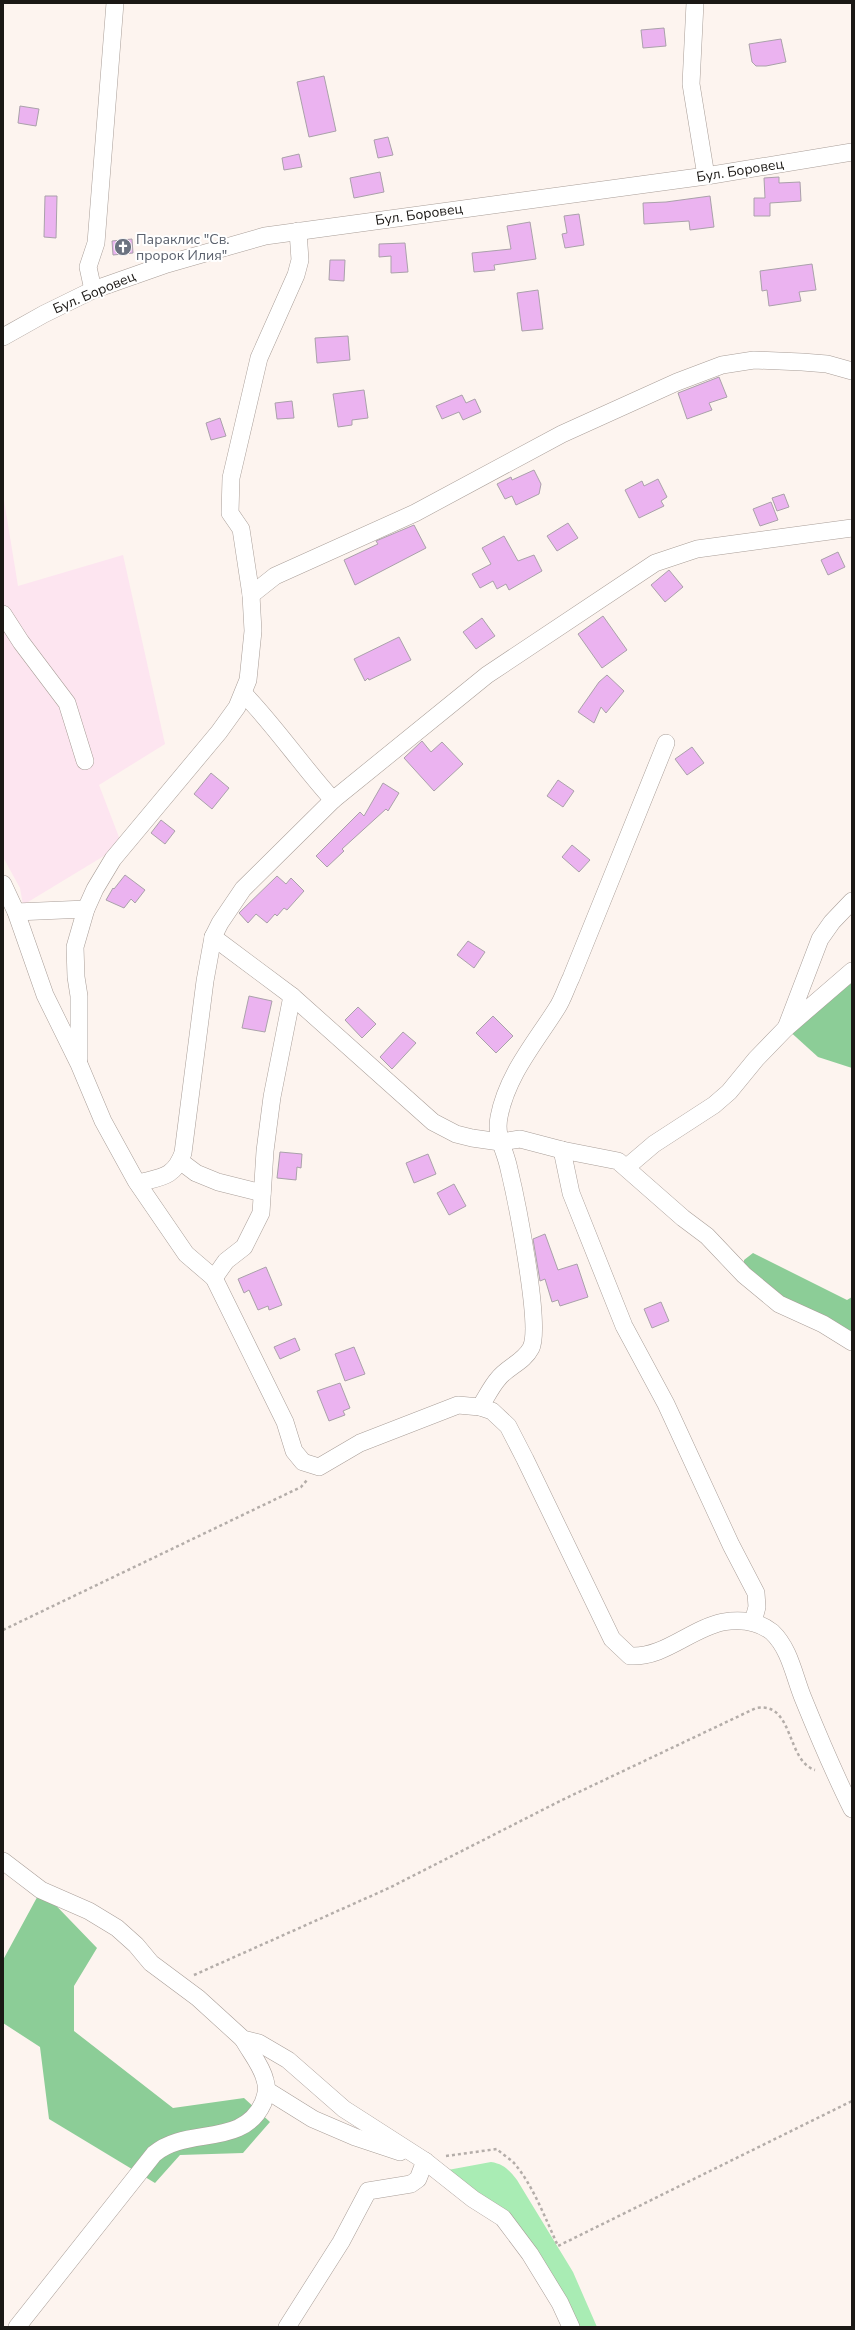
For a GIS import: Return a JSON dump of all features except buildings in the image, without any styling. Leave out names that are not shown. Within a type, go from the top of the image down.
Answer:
[{"type":"street","points":[[93,290],[88,267],[96,243],[115,3]]},
{"type":"street","points":[[695,3],[691,84],[706,176]]},
{"type":"street","name":"Бул. Боровец","points":[[3,337],[93,290],[235,244],[298,231],[706,176],[852,152]]},
{"type":"street","points":[[80,1064],[79,996],[76,977],[75,947],[86,909],[102,875],[113,859],[218,732],[244,694],[248,680],[253,650],[251,595],[241,530],[230,513],[231,478],[259,358],[296,275],[300,260],[298,231]]},
{"type":"street","points":[[251,595],[275,576],[415,513],[562,434],[690,377],[722,365],[754,360],[828,364],[852,371]]},
{"type":"street","points":[[138,1182],[167,1176],[178,1166],[183,1153],[205,981],[213,937],[220,923],[243,889],[333,800],[487,675],[655,563],[697,549],[852,528]]},
{"type":"street","points":[[3,614],[21,642],[67,703],[85,761]]},
{"type":"street","points":[[244,694],[268,718],[291,752],[333,800]]},
{"type":"street","points":[[480,1407],[498,1378],[519,1361],[531,1348],[534,1334],[532,1305],[515,1195],[507,1160],[498,1135],[499,1117],[515,1071],[558,1006],[571,978],[666,743]]},
{"type":"street","points":[[3,884],[16,912],[45,995],[80,1064],[103,1121],[138,1182],[186,1254],[214,1278],[285,1422],[294,1451],[303,1462],[319,1467],[360,1443],[458,1405],[480,1407],[492,1411],[508,1426],[612,1639],[630,1656],[657,1653],[713,1625],[724,1622],[753,1622],[763,1626],[772,1633],[782,1645],[832,1770],[852,1809]]},
{"type":"street","points":[[786,1028],[820,939],[832,922],[852,901]]},
{"type":"street","points":[[16,912],[86,909]]},
{"type":"street","points":[[213,937],[292,996],[433,1122],[456,1134],[500,1142],[520,1139],[562,1150],[618,1161],[627,1167],[683,1218],[707,1236],[744,1275],[779,1304],[823,1324],[852,1342]]},
{"type":"street","points":[[627,1167],[654,1144],[714,1105],[729,1092],[756,1059],[786,1028],[852,971]]},
{"type":"street","points":[[214,1278],[226,1261],[244,1247],[250,1238],[261,1213],[272,1097],[292,996]]},
{"type":"street","points":[[562,1150],[571,1194],[624,1326],[666,1404],[731,1545],[756,1593],[757,1607],[753,1622]]},
{"type":"street","points":[[180,1161],[196,1173],[218,1182],[262,1193]]},
{"type":"street","points":[[3,1861],[41,1890],[89,1911],[117,1928],[136,1945],[151,1963],[178,1982],[224,2020],[244,2039],[265,2078],[268,2091],[258,2114],[246,2123],[224,2134],[173,2142],[163,2146],[154,2154],[17,2327]]},
{"type":"street","points":[[244,2039],[258,2043],[288,2060],[344,2109],[425,2161],[473,2199],[503,2218],[530,2254],[560,2304],[571,2327]]},
{"type":"street","points":[[268,2091],[313,2119],[355,2138],[398,2152],[408,2150]]},
{"type":"street","points":[[286,2327],[341,2242],[368,2191],[411,2184],[418,2179],[425,2161]]},
{"type":"path","points":[[3,1630],[300,1487],[319,1467]]},
{"type":"path","points":[[178,1982],[389,1888],[562,1800],[756,1708],[766,1706],[773,1709],[780,1716],[802,1758],[811,1769],[822,1772],[832,1770]]},
{"type":"path","points":[[425,2161],[477,2150],[497,2149],[513,2163],[523,2177],[543,2213],[558,2246],[852,2101]]},
{"type":"shaded area","points":[[3,494],[18,586],[123,555],[165,744],[99,785],[122,845],[23,905],[20,888],[3,857]]},
{"type":"green space","points":[[852,971],[852,1068],[818,1057],[786,1028]]},
{"type":"green space","points":[[753,1253],[847,1300],[852,1297],[852,1342],[744,1275],[744,1260]]},
{"type":"green space","points":[[41,1890],[97,1948],[74,1986],[74,2031],[173,2108],[244,2098],[270,2122],[243,2153],[180,2155],[155,2183],[49,2119],[40,2047],[3,2023],[3,1960]]},
{"type":"green space","points":[[491,2162],[506,2168],[517,2180],[573,2272],[597,2327],[580,2327],[568,2300],[529,2250],[437,2172]]},
{"type":"place","name":"Параклис \"Св. пророк Илия\"","points":[[123,247]]}]
